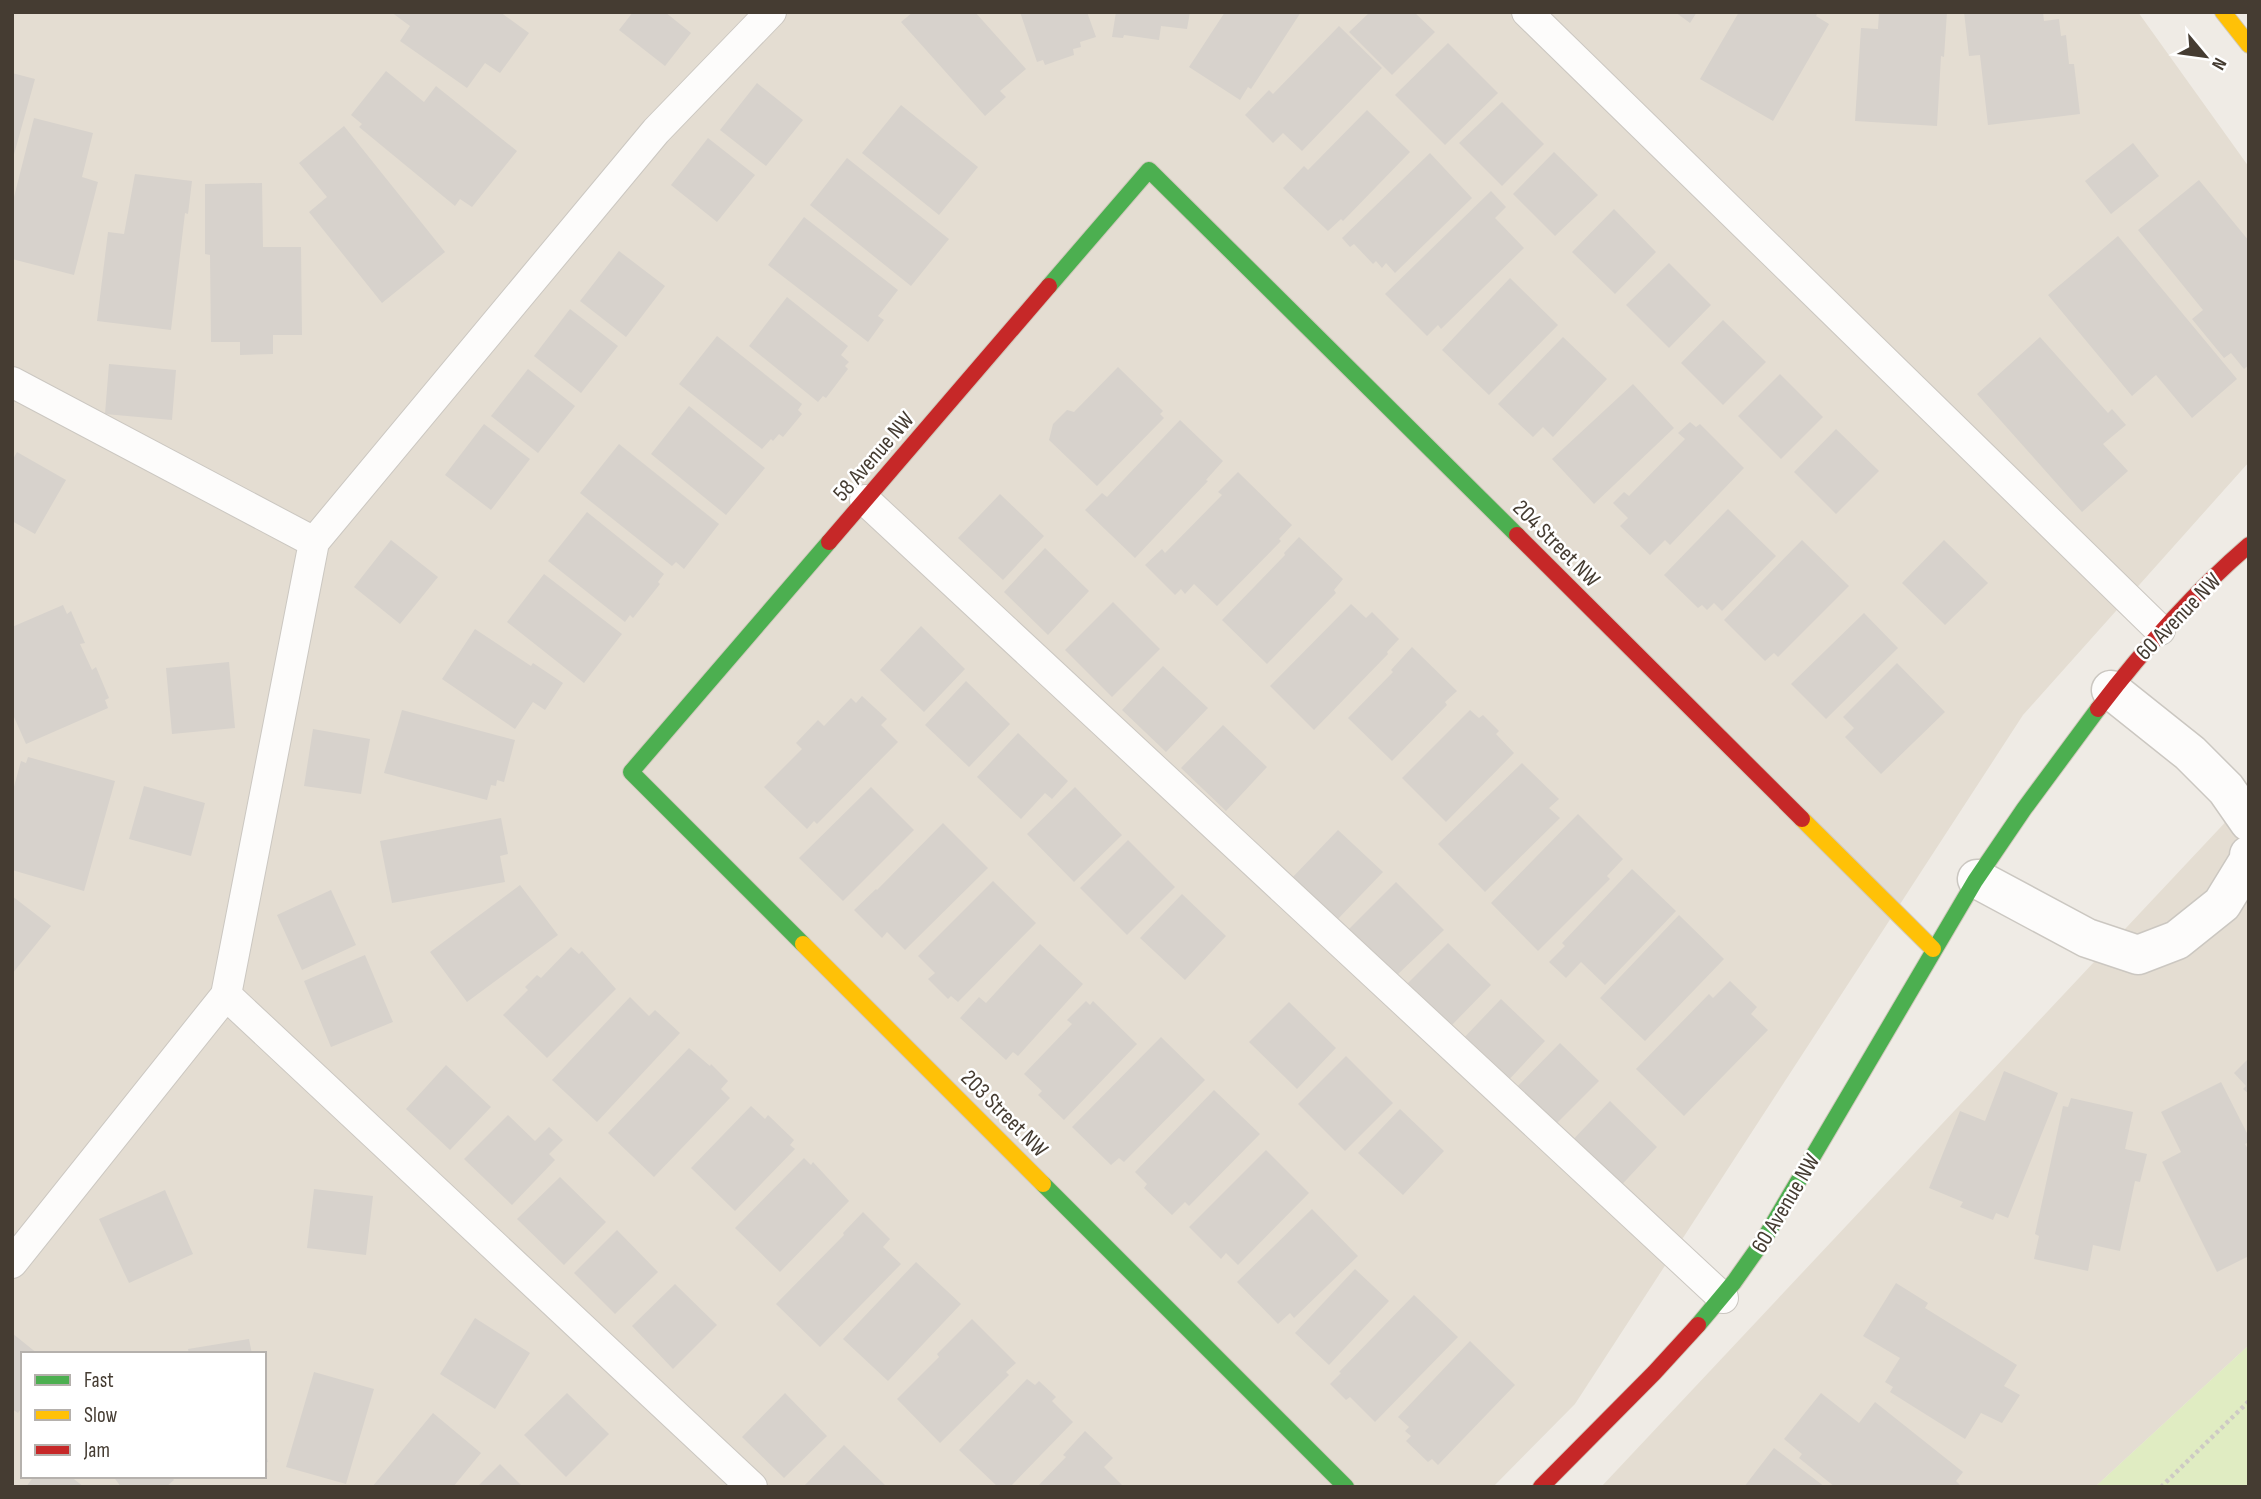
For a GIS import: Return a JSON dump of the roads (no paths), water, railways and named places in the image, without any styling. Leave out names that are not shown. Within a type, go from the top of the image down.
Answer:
[{"type":"street","points":[[2223,12],[2249,45]]},
{"type":"street","name":"58 Avenue NW","points":[[631,772],[1149,170]]},
{"type":"street","name":"204 Street NW","points":[[1149,170],[1933,949]]},
{"type":"street","name":"60 Avenue NW","points":[[1541,1487],[1723,1298],[1759,1247],[1977,878],[2111,690],[2160,630],[2249,545]]},
{"type":"street","points":[[2111,690],[2190,752],[2227,789],[2249,822]]},
{"type":"street","name":"203 Street NW","points":[[631,772],[1346,1487]]},
{"type":"street","points":[[1977,878],[2087,938],[2138,955],[2177,940],[2222,904],[2249,860],[2249,855]]},
{"type":"lane","points":[[12,1262],[226,995],[314,541],[656,131],[771,12]]},
{"type":"lane","points":[[1527,12],[2160,630]]},
{"type":"lane","points":[[12,382],[314,541]]},
{"type":"lane","points":[[865,500],[1723,1298]]},
{"type":"lane","points":[[226,995],[752,1487]]}]
